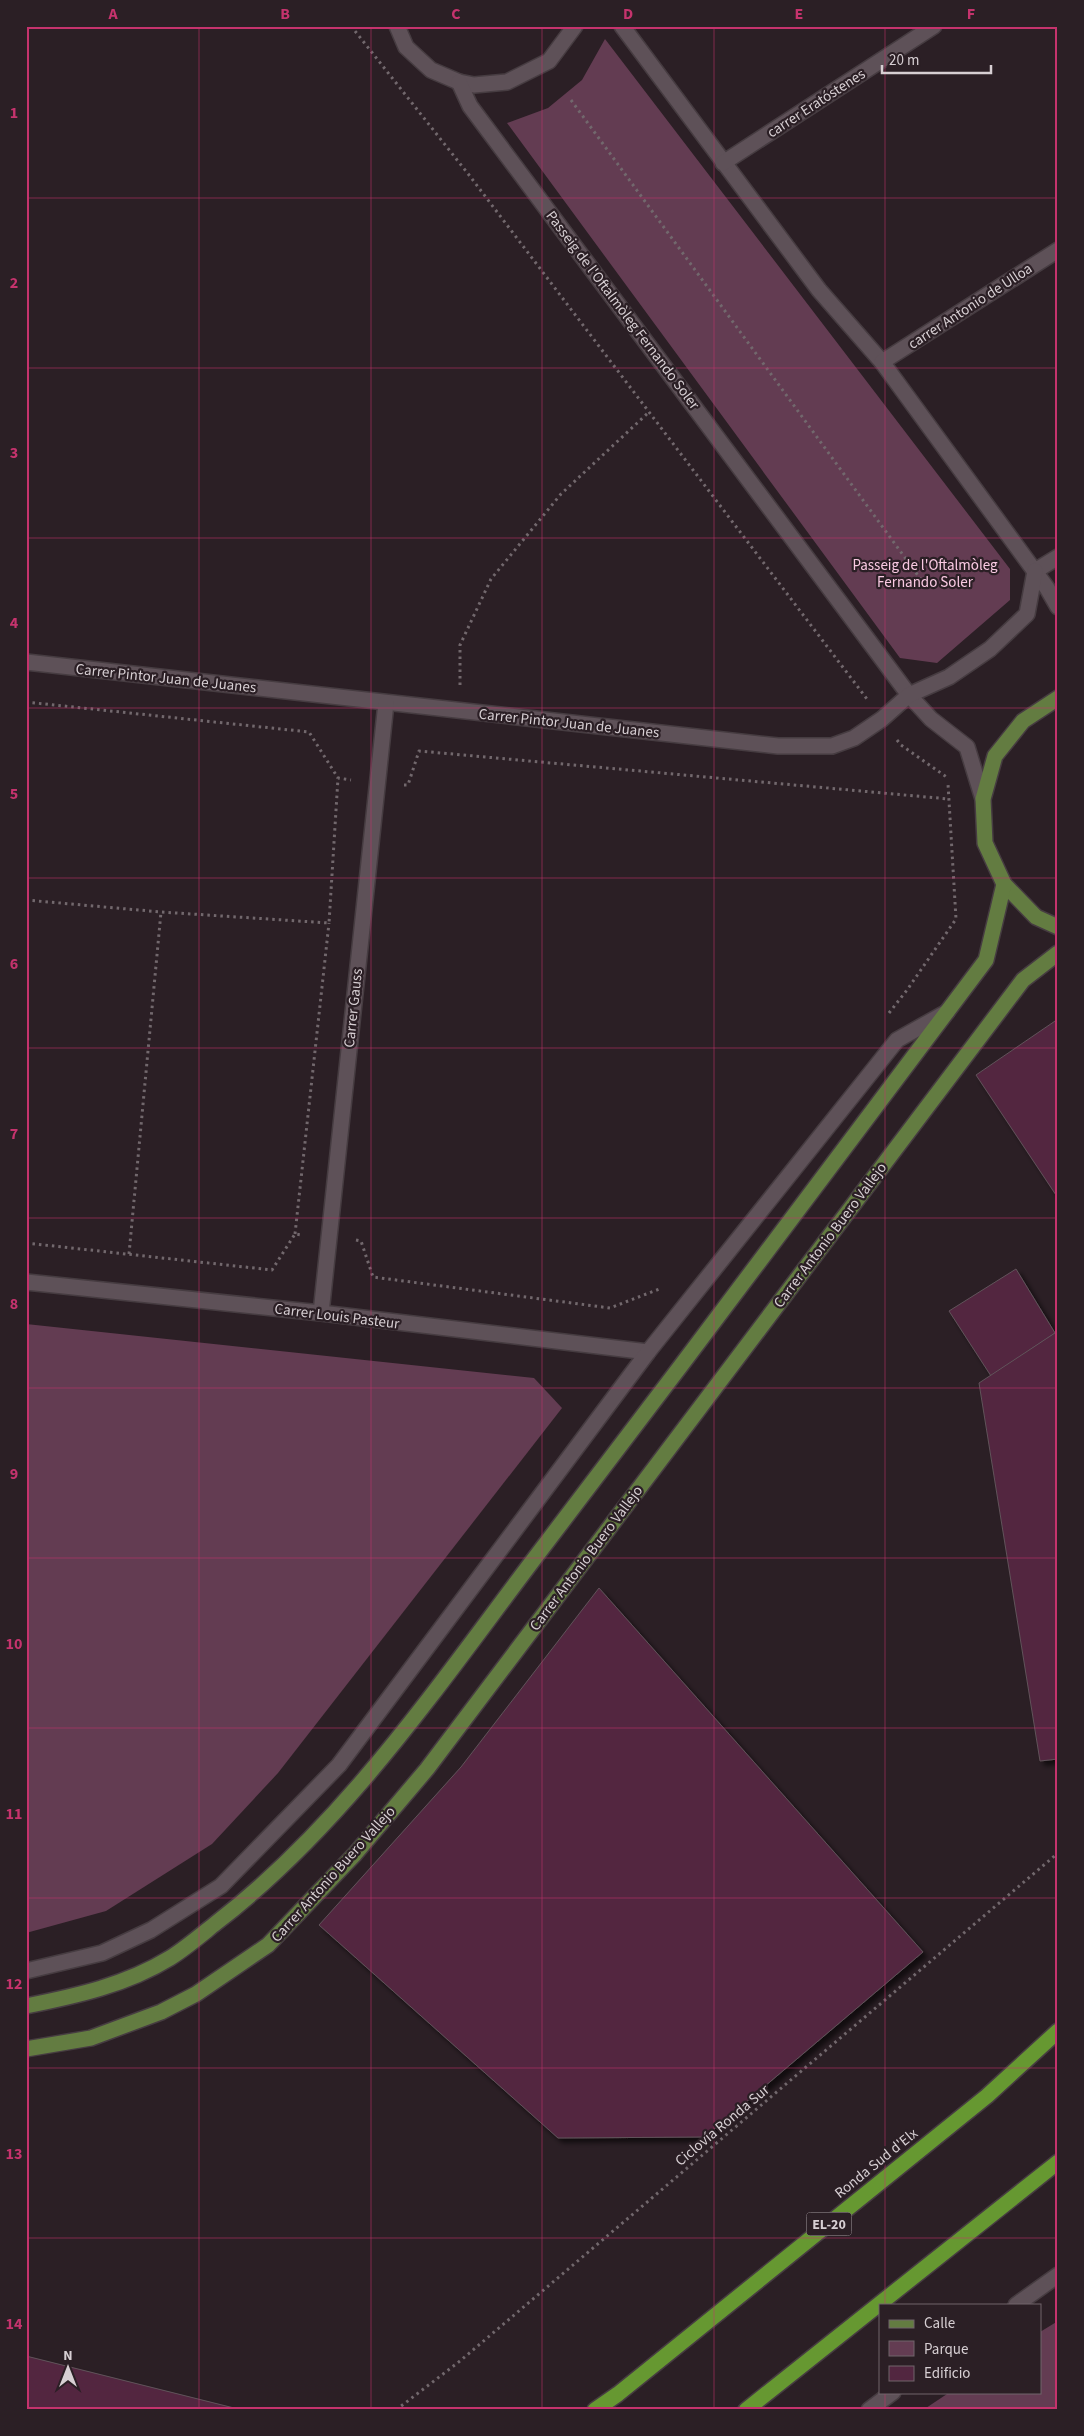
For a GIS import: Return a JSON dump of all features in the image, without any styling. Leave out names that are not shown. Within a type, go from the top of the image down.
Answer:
[{"type":"highway","name":"Ronda Sud d'Elx","points":[[595,2410],[618,2394],[987,2096],[1058,2031]]},
{"type":"highway","points":[[879,2304],[1058,2162]]},
{"type":"highway","points":[[746,2410],[879,2304]]},
{"type":"main road","points":[[1058,698],[1023,721],[996,756],[983,799],[985,843],[1004,884],[1036,917],[1058,927]]},
{"type":"main road","points":[[26,2006],[73,1997],[128,1980],[172,1958],[257,1892],[325,1823],[396,1741],[690,1356],[986,960],[1004,884]]},
{"type":"main road","name":"Carrer Antonio Buero Vallejo","points":[[26,2049],[91,2038],[161,2012],[196,1994],[268,1945],[355,1854],[427,1769],[1023,980],[1058,953]]},
{"type":"street","points":[[396,26],[406,47],[431,70],[459,82],[474,85],[507,82],[549,61],[575,26]]},
{"type":"street","points":[[622,26],[819,290],[882,362],[1035,572],[1058,607]]},
{"type":"street","name":"carrer Eratóstenes","points":[[724,163],[934,26]]},
{"type":"street","name":"Passeig de l'Oftalmòleg Fernando Soler","points":[[459,82],[470,106],[909,695],[931,719],[967,747],[983,799]]},
{"type":"street","name":"carrer Antonio de Ulloa","points":[[882,362],[1058,250]]},
{"type":"street","points":[[1035,572],[1058,557]]},
{"type":"street","name":"Carrer Pintor Juan de Juanes","points":[[26,662],[778,746],[832,746],[854,738],[882,719],[909,695],[949,677],[990,649],[1027,614],[1035,572]]},
{"type":"street","name":"Carrer Gauss","points":[[320,1313],[386,702]]},
{"type":"street","points":[[26,1971],[102,1954],[152,1930],[220,1886],[339,1765],[648,1352],[897,1040],[947,1012]]},
{"type":"street","name":"Carrer Louis Pasteur","points":[[26,1282],[320,1313],[648,1352]]},
{"type":"street","points":[[1017,2304],[1058,2275]]},
{"type":"street","points":[[869,2410],[890,2394]]},
{"type":"path","points":[[351,26],[443,141],[901,745],[948,777],[956,919],[907,990],[888,1013]]},
{"type":"path","points":[[571,100],[925,585]]},
{"type":"path","points":[[459,710],[460,645],[491,579],[561,494],[649,412]]},
{"type":"path","points":[[26,702],[309,732],[338,778],[329,923],[295,1234],[272,1270],[26,1243]]},
{"type":"path","points":[[338,778],[377,785],[408,785],[419,752],[949,799]]},
{"type":"path","points":[[26,900],[162,912],[329,923]]},
{"type":"path","points":[[129,1254],[162,912]]},
{"type":"path","points":[[295,1234],[361,1241],[373,1277],[610,1308],[661,1290],[667,1282]]},
{"type":"path","name":"Ciclovía Ronda Sur","points":[[396,2410],[460,2361],[1058,1853]]},
{"type":"green space","name":"Passeig de l'Oftalmòleg Fernando Soler","points":[[605,39],[1010,569],[1010,600],[937,663],[900,658],[507,123],[548,108],[582,80]]},
{"type":"green space","points":[[26,1324],[534,1378],[562,1408],[278,1773],[212,1844],[106,1911],[26,1933]]},
{"type":"green space","points":[[1058,2321],[1058,2410],[923,2410],[947,2394],[1042,2394],[1042,2331]]},
{"type":"building","points":[[1058,1019],[1058,1198],[976,1075]]},
{"type":"building","points":[[1016,1269],[1055,1333],[991,1376],[949,1311]]},
{"type":"building","points":[[1058,1331],[1058,1759],[1040,1761],[979,1383]]},
{"type":"building","points":[[599,1588],[923,1952],[705,2137],[558,2138],[319,1925],[461,1767]]},
{"type":"building","points":[[26,2356],[242,2410],[26,2410]]}]
